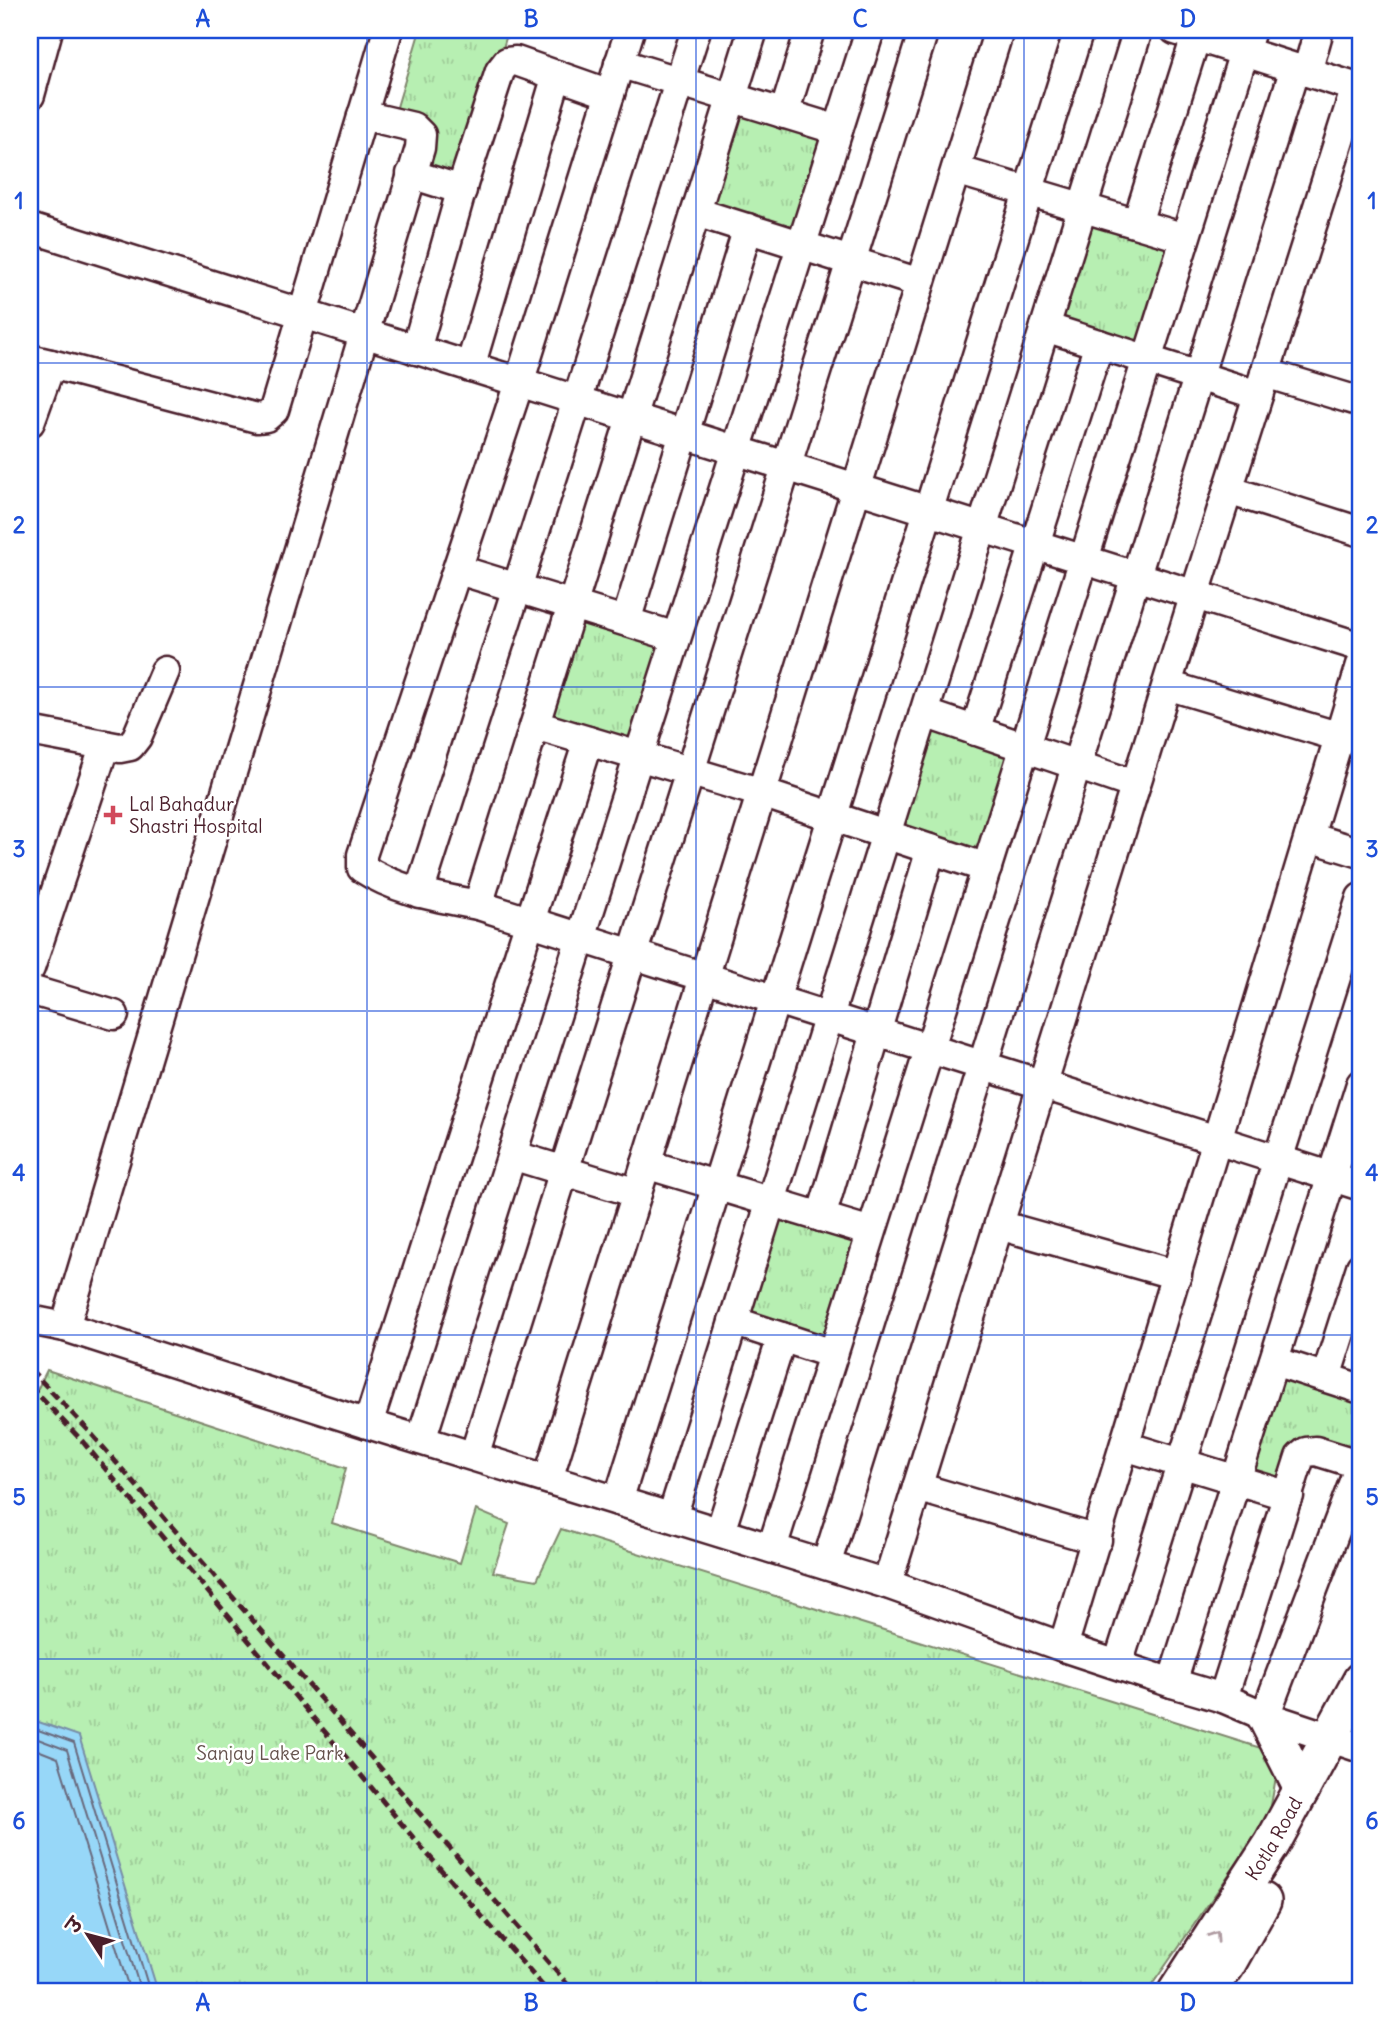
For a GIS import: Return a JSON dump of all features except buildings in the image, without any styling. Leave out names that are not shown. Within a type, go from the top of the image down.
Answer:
[{"type":"main road","name":"Kotla Road","points":[[1208,1992],[1234,1953],[1351,1740],[1361,1680]]},
{"type":"main road","points":[[1265,1716],[1302,1789]]},
{"type":"main road","name":"Kotla Road","points":[[1176,1992],[1259,1867],[1302,1789],[1351,1740]]},
{"type":"street","points":[[30,94],[48,30]]},
{"type":"street","points":[[30,422],[40,362],[257,418],[266,417],[274,410],[388,30]]},
{"type":"street","points":[[629,30],[459,570],[362,855],[362,869],[377,878],[419,893],[478,905],[1361,1186]]},
{"type":"street","points":[[419,893],[696,30]]},
{"type":"street","points":[[478,905],[753,30]]},
{"type":"street","points":[[783,114],[810,30]]},
{"type":"street","points":[[421,1440],[870,30]]},
{"type":"street","points":[[474,1456],[923,30]]},
{"type":"street","points":[[548,1479],[999,30]]},
{"type":"street","points":[[618,1501],[1079,30]]},
{"type":"street","points":[[671,1517],[1138,30]]},
{"type":"street","points":[[826,1565],[1198,376],[1301,70],[1319,30]]},
{"type":"street","points":[[887,1584],[1195,594],[1358,88],[1301,70],[1248,41],[1190,32],[1137,223]]},
{"type":"street","points":[[772,1548],[1248,41]]},
{"type":"street","points":[[416,350],[500,71],[507,62],[516,61],[610,94]]},
{"type":"street","points":[[619,63],[838,130]]},
{"type":"street","points":[[470,368],[557,75]]},
{"type":"street","points":[[65,1327],[420,148],[421,135],[413,127],[362,115]]},
{"type":"street","points":[[956,170],[1185,238]]},
{"type":"street","points":[[411,174],[462,190]]},
{"type":"street","points":[[696,212],[920,283]]},
{"type":"street","points":[[30,228],[1361,647]]},
{"type":"street","points":[[625,621],[748,228]]},
{"type":"street","points":[[1045,327],[1198,376],[1262,384],[1361,402]]},
{"type":"street","points":[[975,731],[1098,344]]},
{"type":"street","points":[[1228,490],[1361,532]]},
{"type":"street","points":[[459,570],[676,637]]},
{"type":"street","points":[[1063,1647],[1361,665]]},
{"type":"street","points":[[30,731],[120,748],[130,746],[137,737],[165,671]]},
{"type":"street","points":[[1167,685],[1339,737]]},
{"type":"street","points":[[924,713],[1135,785]]},
{"type":"street","points":[[535,725],[762,793],[986,868]]},
{"type":"street","points":[[369,1424],[588,741]]},
{"type":"street","points":[[30,968],[105,745]]},
{"type":"street","points":[[1309,837],[1361,853]]},
{"type":"street","points":[[821,1217],[931,849]]},
{"type":"street","points":[[1118,1664],[1361,898]]},
{"type":"street","points":[[30,990],[114,1015]]},
{"type":"street","points":[[1172,1683],[1361,1084]]},
{"type":"street","points":[[512,1155],[637,1193]]},
{"type":"street","points":[[646,1164],[871,1232]]},
{"type":"street","points":[[999,1224],[1177,1275]]},
{"type":"street","points":[[1326,1377],[1361,1267]]},
{"type":"street","points":[[30,1320],[65,1327],[887,1584],[1063,1647],[1223,1698],[1265,1716],[1351,1740]]},
{"type":"street","points":[[733,1321],[833,1354]]},
{"type":"street","points":[[720,1532],[782,1337]]},
{"type":"street","points":[[1274,1360],[1361,1388]]},
{"type":"street","points":[[1125,1446],[1289,1496]]},
{"type":"street","points":[[1223,1698],[1300,1457],[1306,1452],[1316,1451],[1361,1464],[1265,1716]]},
{"type":"street","points":[[917,1487],[1097,1540]]},
{"type":"green space","points":[[420,30],[508,31],[464,181],[419,168],[431,128],[394,117]]},
{"type":"green space","points":[[737,104],[832,133],[798,239],[703,209]]},
{"type":"green space","points":[[1084,214],[1180,243],[1145,352],[1050,322]]},
{"type":"green space","points":[[574,612],[670,641],[635,750],[540,720]]},
{"type":"green space","points":[[926,721],[1016,750],[982,858],[891,829]]},
{"type":"green space","points":[[770,1210],[867,1238],[832,1347],[736,1317]]},
{"type":"green space","points":[[1278,1367],[1361,1394],[1361,1420],[1350,1458],[1301,1443],[1286,1489],[1244,1476]]},
{"type":"green space","name":"Sanjay Lake Park","points":[[47,1370],[346,1468],[332,1523],[460,1563],[476,1510],[509,1524],[493,1572],[537,1580],[561,1529],[1280,1754],[1269,1817],[1147,1992],[30,1992],[30,1404]]},
{"type":"water","points":[[30,1719],[79,1736],[158,1992],[30,1992]]},
{"type":"railway","points":[[30,1369],[90,1432],[574,1992]]},
{"type":"railway","points":[[30,1386],[83,1442],[416,1841],[548,1992]]},
{"type":"place","name":"Lal Bahadur Shastri Hospital","points":[[113,815]]}]
